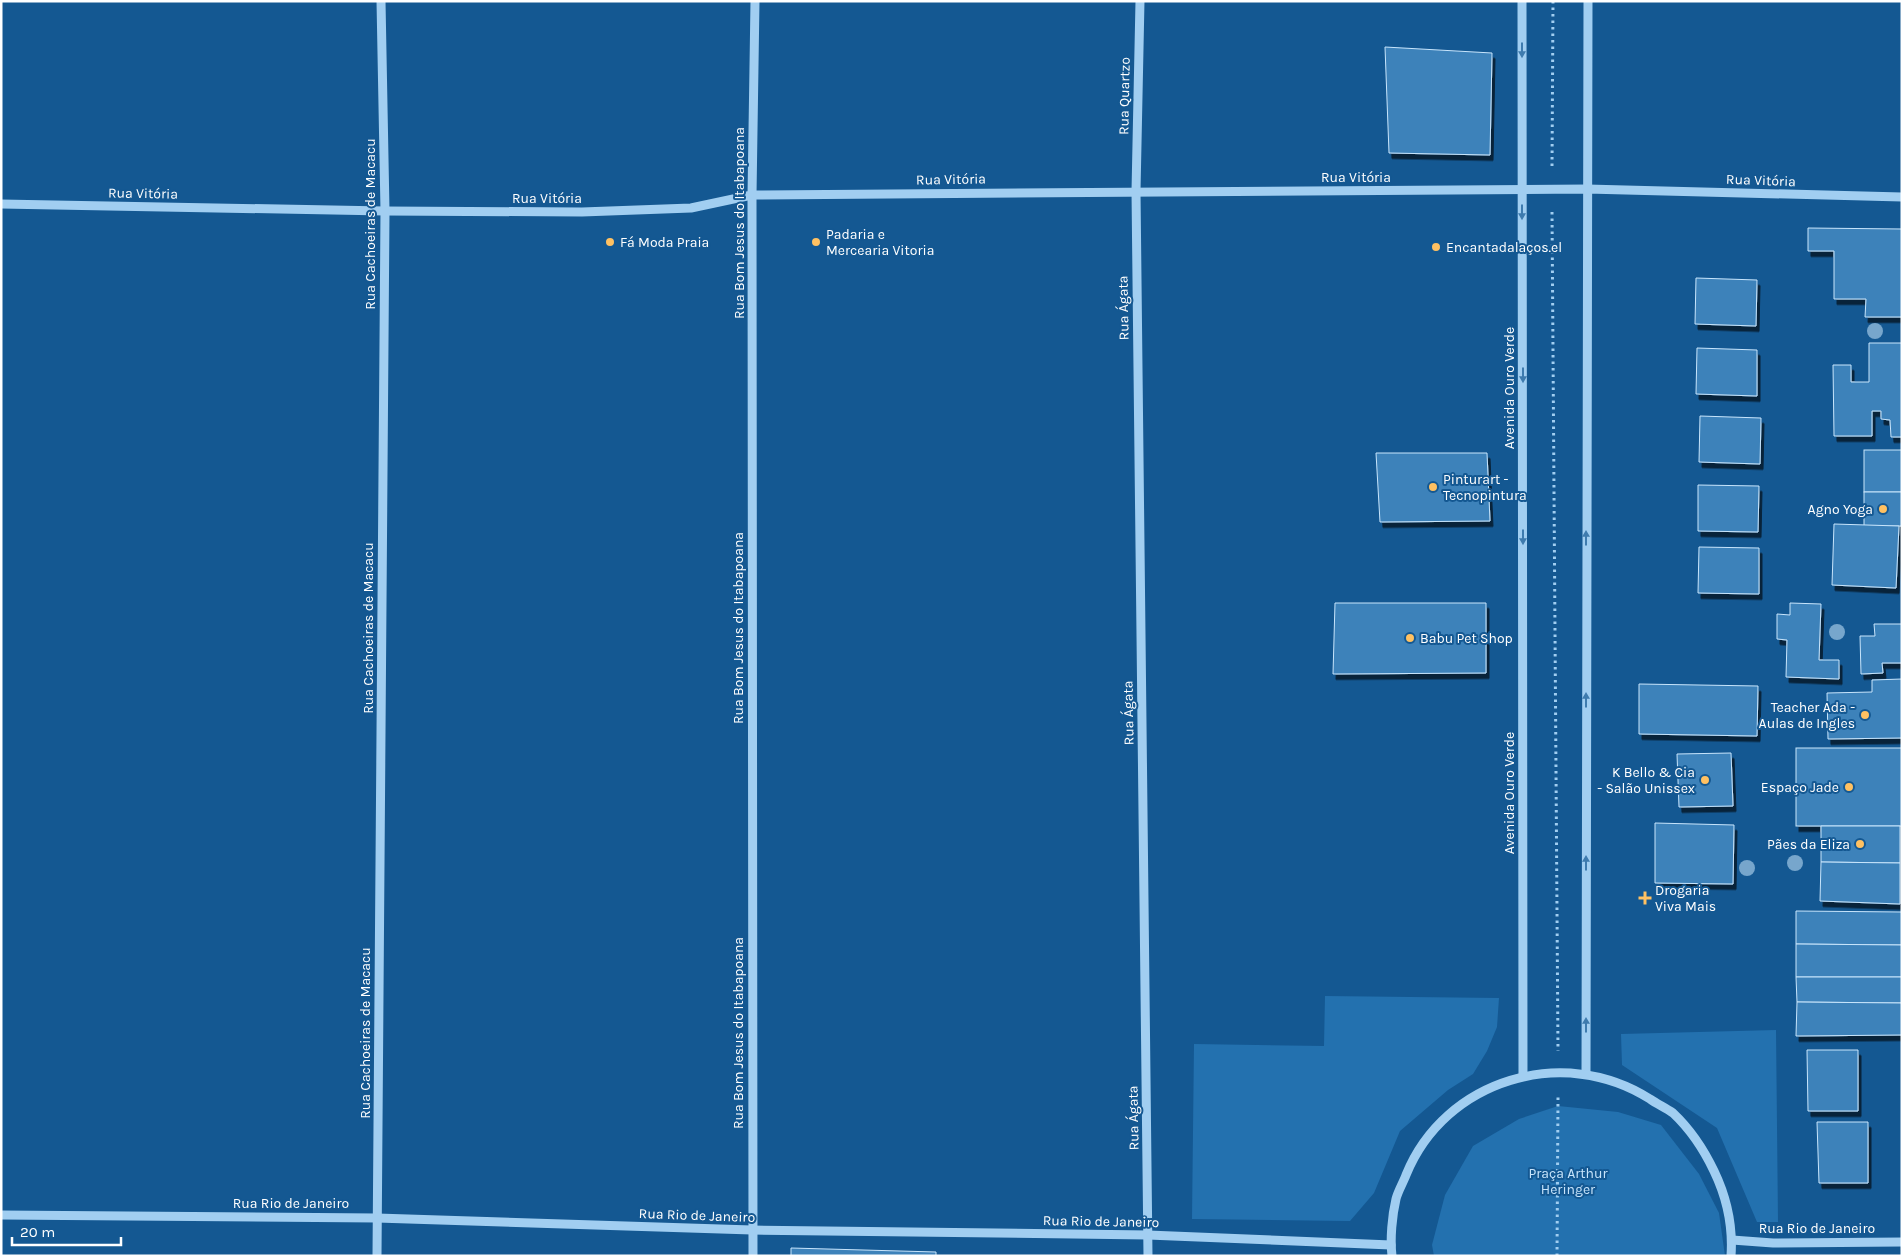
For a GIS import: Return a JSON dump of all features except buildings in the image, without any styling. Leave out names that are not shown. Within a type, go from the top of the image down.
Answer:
[{"type":"street","name":"Rua Cachoeiras de Macacu","points":[[377,1256],[385,211],[381,1]]},
{"type":"street","name":"Rua Bom Jesus do Itabapoana","points":[[752,1256],[752,194],[755,1]]},
{"type":"street","name":"Rua Quartzo","points":[[1136,191],[1140,1]]},
{"type":"street","name":"Avenida Ouro Verde","points":[[1522,1],[1523,1076]]},
{"type":"street","points":[[1586,1074],[1588,1]]},
{"type":"street","name":"Rua Vitória","points":[[1,204],[385,211],[582,212],[691,208],[752,194],[1587,189],[1902,197]]},
{"type":"street","name":"Rua Ágata","points":[[1136,191],[1148,1256]]},
{"type":"street","points":[[1392,1256],[1391,1245],[1396,1199],[1414,1156],[1442,1119],[1480,1092],[1523,1076],[1558,1072],[1586,1074],[1632,1087],[1672,1113],[1704,1150],[1725,1193],[1732,1240],[1731,1256]]},
{"type":"street","name":"Rua Rio de Janeiro","points":[[1,1215],[377,1218],[752,1230],[1148,1236],[1391,1245]]},
{"type":"street","name":"Rua Rio de Janeiro","points":[[1732,1240],[1773,1243],[1902,1242]]},
{"type":"path","points":[[1553,1],[1552,189],[1558,1072],[1557,1256]]},
{"type":"green space","points":[[1325,996],[1499,998],[1497,1027],[1487,1051],[1473,1074],[1448,1090],[1400,1131],[1374,1193],[1350,1221],[1192,1219],[1194,1044],[1324,1046]]},
{"type":"green space","points":[[1776,1030],[1778,1222],[1757,1222],[1717,1128],[1622,1065],[1621,1034]]},
{"type":"green space","name":"Praça Arthur Heringer","points":[[1558,1106],[1618,1112],[1661,1125],[1699,1174],[1719,1213],[1725,1256],[1434,1256],[1432,1245],[1445,1195],[1473,1146],[1519,1119]]},
{"type":"place","name":"Fá Moda Praia","points":[[610,242]]},
{"type":"place","name":"Padaria e Mercearia Vitoria","points":[[816,242]]},
{"type":"place","name":"Encantadalaços.el","points":[[1436,247]]},
{"type":"place","name":"Pinturart - Tecnopintura","points":[[1433,487]]},
{"type":"place","name":"Agno Yoga","points":[[1883,509]]},
{"type":"place","name":"Babu Pet Shop","points":[[1410,638]]},
{"type":"place","name":"Teacher Ada - Aulas de Ingles","points":[[1865,715]]},
{"type":"place","name":"K Bello & Cia - Salão Unissex","points":[[1705,780]]},
{"type":"place","name":"Espaço Jade","points":[[1849,787]]},
{"type":"place","name":"Pães da Eliza","points":[[1860,844]]},
{"type":"place","name":"Drogaria Viva Mais","points":[[1645,898]]}]
